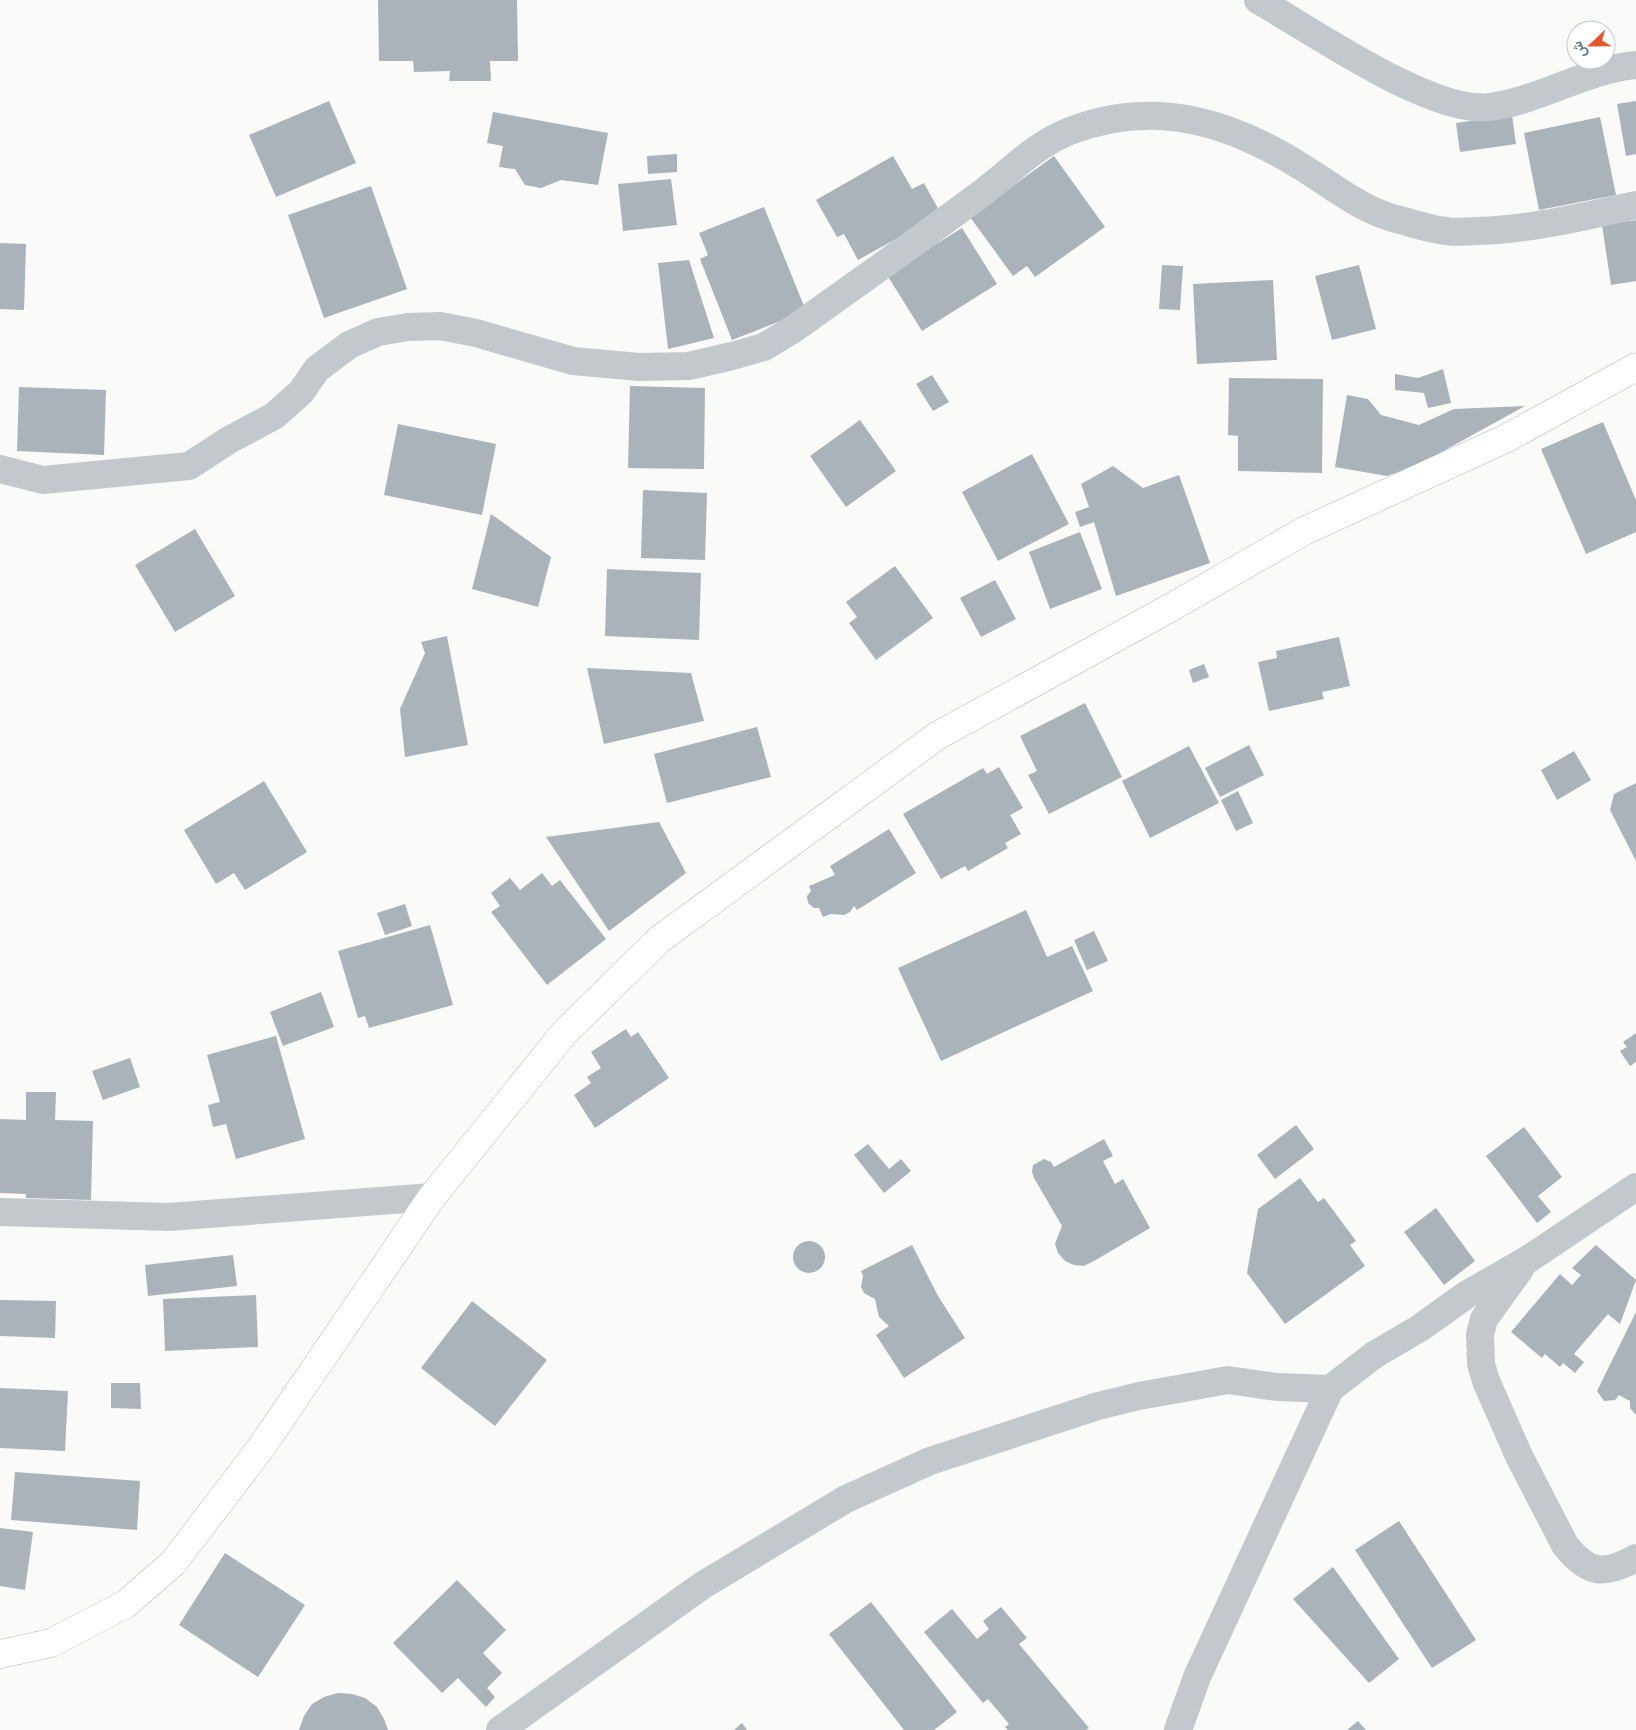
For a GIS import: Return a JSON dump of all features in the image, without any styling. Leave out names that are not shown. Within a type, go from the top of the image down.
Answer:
[{"type":"main road","points":[[0,1654],[52,1643],[126,1604],[174,1563],[260,1449],[432,1197],[565,1032],[660,940],[937,736],[1170,608],[1304,531],[1507,438],[1636,367]]},
{"type":"street","points":[[1258,0],[1352,56],[1411,87],[1450,103],[1488,108],[1528,99],[1594,73],[1636,65]]},
{"type":"street","points":[[0,469],[43,480],[189,466],[229,440],[274,416],[301,392],[317,369],[349,345],[378,332],[408,327],[440,326],[476,333],[572,361],[639,367],[689,366],[764,347],[795,328],[972,200],[1029,154],[1067,132],[1100,121],[1140,115],[1155,115],[1216,125],[1268,147],[1350,199],[1396,220],[1448,231],[1505,230],[1636,206]]},
{"type":"street","points":[[1178,1730],[1197,1677],[1330,1389],[1374,1355],[1420,1328],[1466,1296],[1528,1260],[1636,1187]]},
{"type":"street","points":[[0,1212],[169,1217],[432,1197]]},
{"type":"street","points":[[1528,1260],[1484,1319],[1479,1349],[1486,1381],[1523,1465],[1565,1545],[1572,1554],[1584,1566],[1603,1570],[1620,1567],[1636,1558]]},
{"type":"street","points":[[500,1730],[703,1585],[846,1499],[930,1461],[1098,1406],[1190,1386],[1228,1380],[1277,1387],[1330,1389]]},
{"type":"building","points":[[378,0],[517,0],[518,61],[490,61],[491,81],[449,81],[450,71],[414,72],[413,61],[379,61]]},
{"type":"building","points":[[329,101],[356,163],[276,197],[249,135]]},
{"type":"building","points":[[1636,101],[1636,154],[1626,156],[1617,104]]},
{"type":"building","points":[[493,112],[608,133],[598,185],[561,180],[541,188],[525,185],[515,169],[499,167],[503,146],[487,143]]},
{"type":"building","points":[[1512,115],[1516,144],[1460,152],[1456,123]]},
{"type":"building","points":[[1600,117],[1616,195],[1539,210],[1524,133]]},
{"type":"building","points":[[677,154],[677,172],[648,174],[647,156]]},
{"type":"building","points":[[893,156],[912,189],[924,183],[941,214],[858,260],[844,234],[837,237],[816,200]]},
{"type":"building","points":[[1054,156],[1105,227],[1035,277],[1027,266],[1013,276],[970,217]]},
{"type":"building","points":[[671,179],[677,225],[623,231],[618,184]]},
{"type":"building","points":[[371,186],[407,289],[324,318],[288,215]]},
{"type":"building","points":[[764,207],[806,311],[732,340],[700,259],[708,255],[699,233]]},
{"type":"building","points":[[1636,220],[1636,281],[1611,285],[1602,225]]},
{"type":"building","points":[[962,228],[997,284],[922,331],[887,275]]},
{"type":"building","points":[[0,243],[26,244],[24,310],[0,309]]},
{"type":"building","points":[[689,260],[714,338],[668,349],[658,263]]},
{"type":"building","points":[[1162,265],[1183,266],[1180,310],[1159,309]]},
{"type":"building","points":[[1359,265],[1376,329],[1332,340],[1315,276]]},
{"type":"building","points":[[1273,280],[1277,360],[1197,364],[1193,284]]},
{"type":"building","points":[[1443,369],[1451,403],[1428,408],[1424,393],[1395,390],[1395,374],[1418,378]]},
{"type":"building","points":[[932,375],[949,402],[933,411],[916,384]]},
{"type":"building","points":[[1229,378],[1323,379],[1322,473],[1238,471],[1238,436],[1228,435]]},
{"type":"building","points":[[630,386],[705,388],[704,469],[628,468]]},
{"type":"building","points":[[19,387],[106,390],[104,455],[17,451]]},
{"type":"building","points":[[1347,395],[1368,399],[1381,415],[1419,425],[1454,409],[1525,406],[1418,465],[1387,476],[1335,467]]},
{"type":"building","points":[[860,420],[896,471],[846,507],[810,456]]},
{"type":"building","points":[[1603,422],[1636,500],[1636,532],[1586,554],[1541,449]]},
{"type":"building","points":[[398,424],[496,444],[482,515],[384,495]]},
{"type":"building","points":[[1032,454],[1069,524],[998,561],[962,492]]},
{"type":"building","points":[[1113,466],[1143,488],[1179,475],[1210,563],[1116,596],[1094,522],[1080,527],[1075,512],[1089,507],[1081,484]]},
{"type":"building","points":[[643,490],[707,493],[705,560],[641,558]]},
{"type":"building","points":[[491,514],[551,557],[538,607],[472,589]]},
{"type":"building","points":[[195,529],[235,596],[175,632],[135,565]]},
{"type":"building","points":[[1080,532],[1102,589],[1050,609],[1029,552]]},
{"type":"building","points":[[895,566],[933,618],[876,660],[849,623],[857,617],[846,602]]},
{"type":"building","points":[[607,569],[701,573],[699,640],[605,636]]},
{"type":"building","points":[[995,580],[1016,619],[981,637],[960,598]]},
{"type":"building","points":[[447,636],[468,745],[405,757],[400,709],[425,653],[421,642]]},
{"type":"building","points":[[1339,637],[1350,686],[1322,692],[1324,699],[1269,711],[1258,662],[1277,658],[1276,651]]},
{"type":"building","points":[[1204,664],[1209,677],[1193,683],[1189,670]]},
{"type":"building","points":[[587,668],[691,673],[704,721],[604,744]]},
{"type":"building","points":[[1085,703],[1122,777],[1049,814],[1028,775],[1037,771],[1020,736]]},
{"type":"building","points":[[757,727],[771,777],[667,803],[654,754]]},
{"type":"building","points":[[1249,745],[1264,775],[1220,797],[1205,768]]},
{"type":"building","points":[[1189,746],[1219,803],[1150,838],[1122,781]]},
{"type":"building","points":[[1574,751],[1591,780],[1557,800],[1541,770]]},
{"type":"building","points":[[999,767],[1023,808],[1010,815],[1021,834],[1005,843],[1008,848],[968,871],[965,866],[941,879],[903,814],[983,768],[987,774]]},
{"type":"building","points":[[264,781],[307,852],[245,890],[234,873],[216,884],[184,830]]},
{"type":"building","points":[[1636,783],[1636,861],[1610,810],[1614,794]]},
{"type":"building","points":[[1238,791],[1253,823],[1236,831],[1221,800]]},
{"type":"building","points":[[659,822],[686,873],[609,931],[546,837]]},
{"type":"building","points":[[889,829],[916,873],[857,910],[854,906],[850,912],[844,915],[831,914],[823,917],[819,908],[814,908],[808,903],[807,896],[811,891],[809,886],[835,875],[830,866]]},
{"type":"building","points":[[542,873],[552,886],[560,880],[606,939],[547,985],[491,912],[500,906],[491,893],[510,878],[520,890]]},
{"type":"building","points":[[405,904],[412,926],[385,935],[377,913]]},
{"type":"building","points":[[1026,910],[1047,957],[1072,946],[1093,991],[941,1061],[898,968]]},
{"type":"building","points":[[430,925],[453,1005],[369,1028],[365,1016],[358,1018],[338,951]]},
{"type":"building","points":[[1094,931],[1108,961],[1087,970],[1074,940]]},
{"type":"building","points":[[321,992],[334,1027],[283,1046],[270,1012]]},
{"type":"building","points":[[626,1029],[631,1037],[638,1032],[669,1078],[595,1128],[574,1095],[591,1083],[587,1077],[601,1068],[591,1052]]},
{"type":"building","points":[[1636,1033],[1636,1062],[1630,1066],[1620,1051],[1627,1047],[1623,1042]]},
{"type":"building","points":[[276,1036],[305,1139],[236,1159],[226,1124],[213,1127],[208,1105],[220,1102],[207,1055]]},
{"type":"building","points":[[130,1058],[140,1087],[103,1100],[92,1071]]},
{"type":"building","points":[[26,1092],[56,1092],[55,1120],[93,1121],[91,1200],[26,1198],[26,1194],[0,1193],[0,1119],[26,1120]]},
{"type":"building","points":[[1296,1125],[1314,1149],[1275,1179],[1257,1155]]},
{"type":"building","points":[[1524,1127],[1562,1177],[1538,1196],[1551,1212],[1537,1223],[1486,1156]]},
{"type":"building","points":[[1104,1139],[1113,1156],[1103,1161],[1115,1184],[1123,1179],[1150,1228],[1084,1266],[1074,1265],[1065,1261],[1058,1253],[1055,1244],[1062,1226],[1034,1178],[1032,1172],[1033,1165],[1044,1159],[1051,1162],[1054,1167]]},
{"type":"building","points":[[868,1144],[889,1169],[901,1159],[911,1171],[884,1193],[854,1155]]},
{"type":"building","points":[[1300,1178],[1318,1202],[1324,1198],[1356,1241],[1350,1245],[1365,1266],[1285,1324],[1247,1273],[1258,1209]]},
{"type":"building","points":[[1436,1208],[1475,1261],[1444,1285],[1404,1232]]},
{"type":"building","points":[[809,1241],[821,1245],[825,1257],[821,1269],[809,1273],[797,1269],[793,1257],[797,1245]]},
{"type":"building","points":[[912,1245],[938,1296],[965,1338],[904,1378],[876,1335],[889,1326],[879,1317],[875,1299],[864,1293],[861,1287],[863,1276],[861,1271]]},
{"type":"building","points":[[1596,1245],[1636,1280],[1620,1324],[1608,1314],[1574,1354],[1584,1362],[1575,1373],[1563,1363],[1560,1367],[1545,1354],[1542,1358],[1511,1332],[1560,1274],[1572,1285],[1581,1275],[1572,1268]]},
{"type":"building","points":[[233,1255],[237,1286],[148,1296],[145,1265]]},
{"type":"building","points":[[256,1295],[258,1347],[165,1351],[163,1299]]},
{"type":"building","points":[[0,1300],[56,1301],[55,1338],[0,1336]]},
{"type":"building","points":[[472,1301],[547,1360],[495,1426],[421,1368]]},
{"type":"building","points":[[1636,1312],[1636,1415],[1630,1408],[1630,1401],[1619,1395],[1615,1400],[1604,1401],[1597,1391]]},
{"type":"building","points":[[111,1383],[140,1383],[141,1409],[111,1408]]},
{"type":"building","points":[[0,1388],[68,1391],[65,1451],[0,1448]]},
{"type":"building","points":[[15,1472],[140,1481],[137,1530],[11,1520]]},
{"type":"building","points":[[1399,1521],[1476,1640],[1432,1668],[1355,1550]]},
{"type":"building","points":[[0,1528],[33,1532],[25,1590],[0,1586]]},
{"type":"building","points":[[225,1553],[305,1605],[258,1677],[179,1625]]},
{"type":"building","points":[[1333,1567],[1399,1659],[1369,1683],[1293,1599]]},
{"type":"building","points":[[457,1580],[506,1630],[483,1653],[502,1673],[487,1688],[495,1697],[486,1707],[458,1678],[442,1693],[393,1643]]},
{"type":"building","points":[[871,1602],[957,1712],[934,1730],[904,1730],[829,1634]]},
{"type":"building","points":[[1001,1607],[1027,1638],[1019,1644],[1089,1728],[1086,1730],[1008,1730],[1005,1727],[1009,1724],[988,1699],[983,1703],[924,1632],[952,1609],[977,1639],[989,1629],[983,1621]]},
{"type":"building","points":[[338,1693],[352,1694],[365,1698],[377,1707],[388,1730],[299,1730],[304,1716],[312,1704],[324,1697]]},
{"type":"building","points":[[1358,1721],[1366,1730],[1347,1730]]},
{"type":"building","points":[[742,1723],[747,1730],[734,1730]]}]
